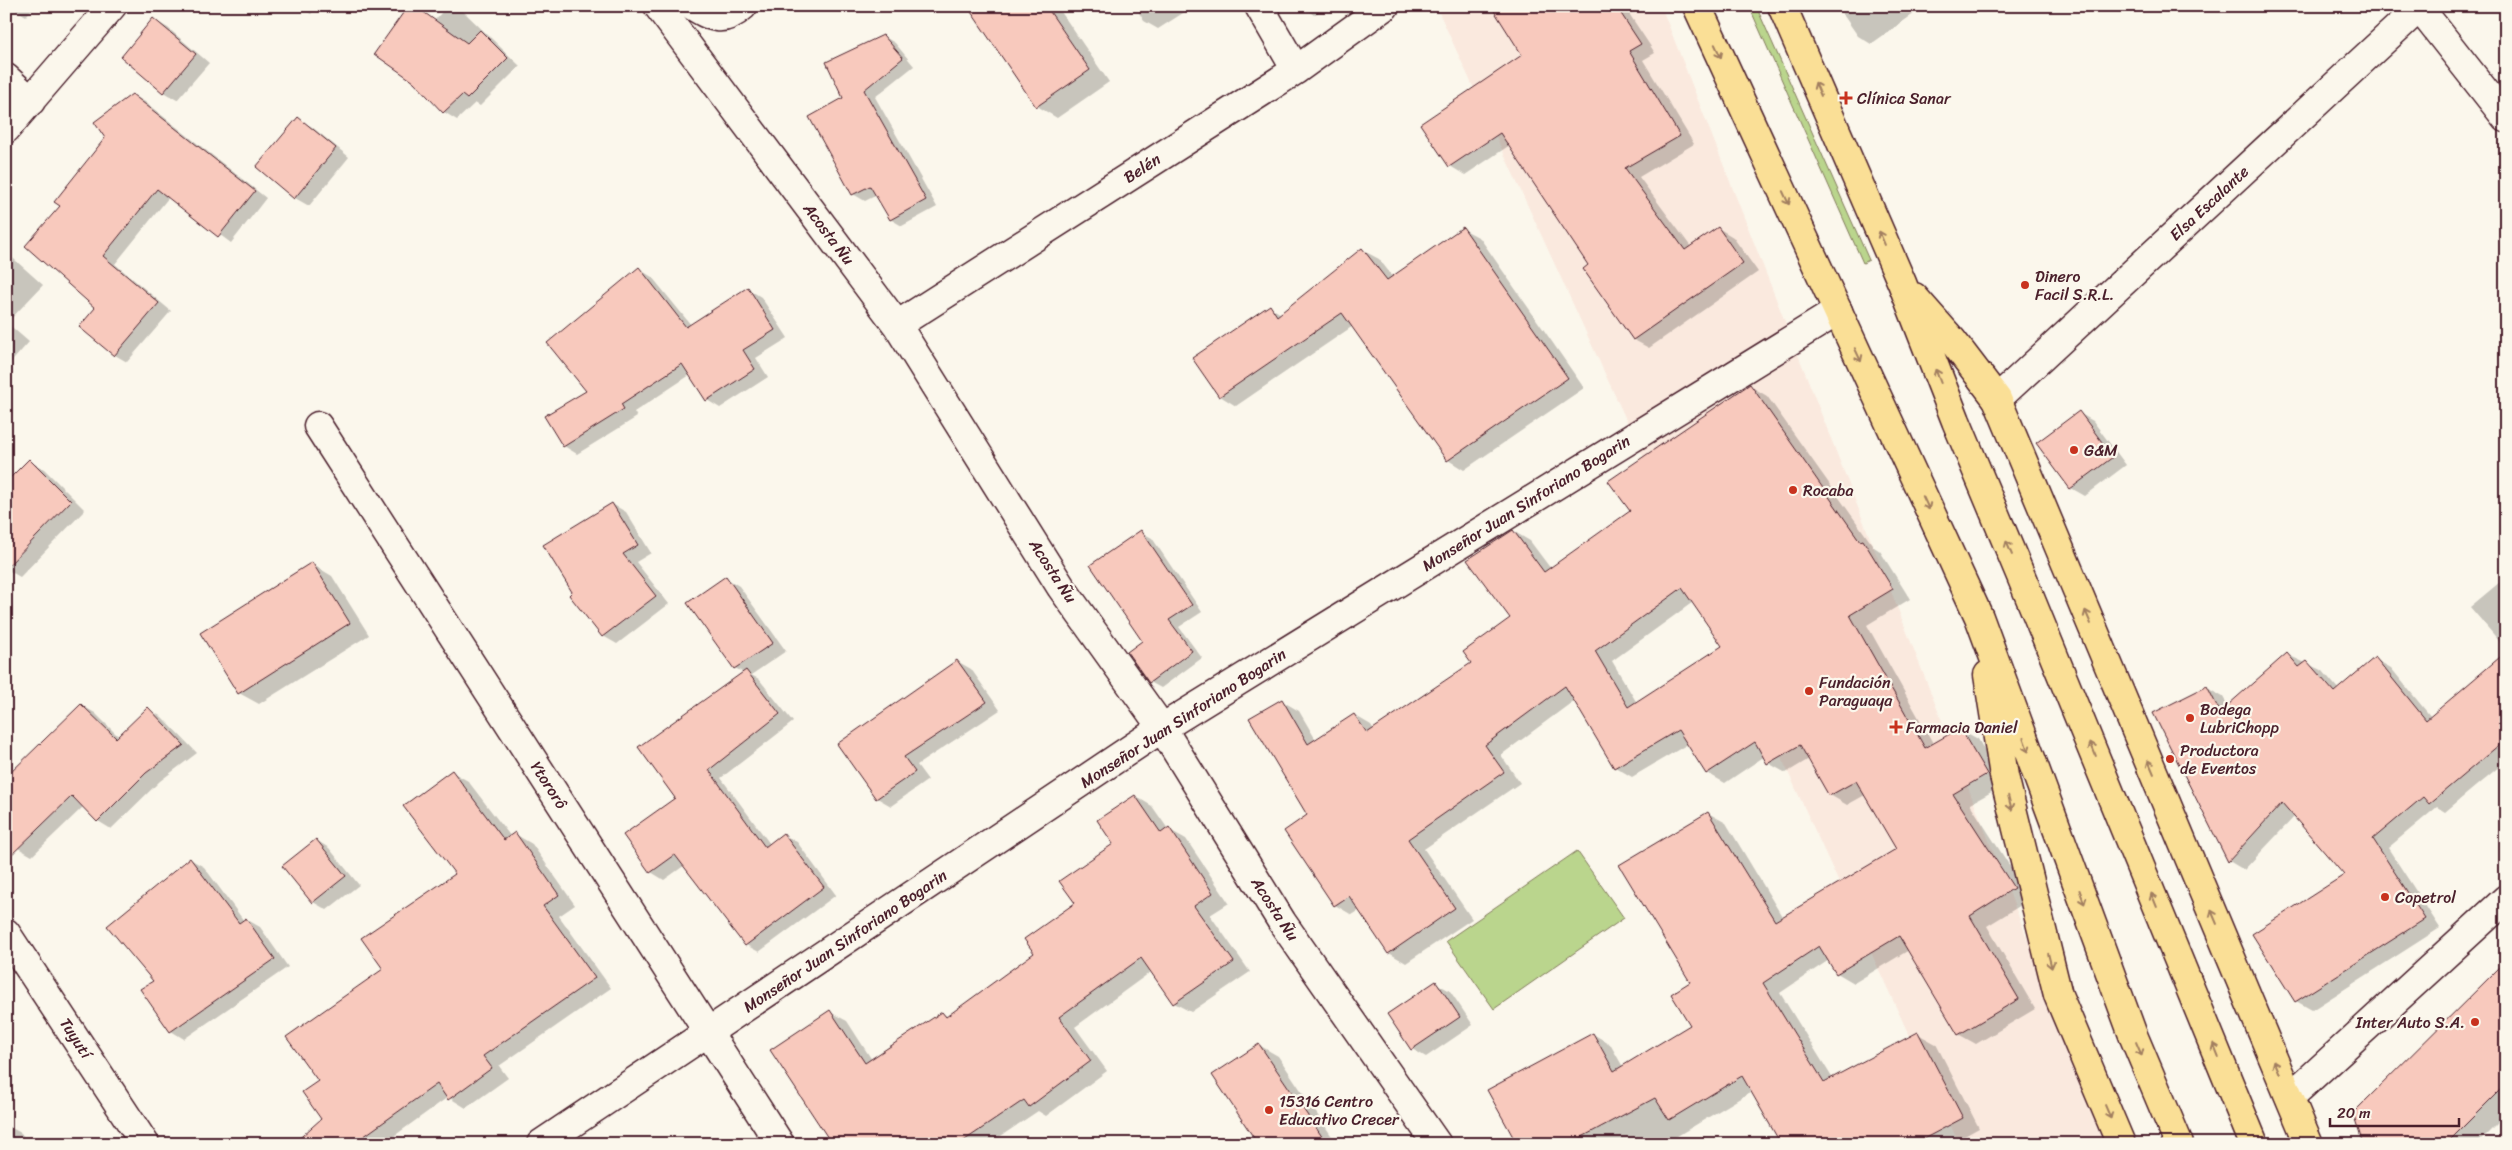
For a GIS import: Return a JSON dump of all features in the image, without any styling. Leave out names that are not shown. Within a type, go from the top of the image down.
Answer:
[{"type":"highway","points":[[1697,6],[1979,617],[2133,1035],[2179,1144]]},
{"type":"highway","points":[[1782,6],[1902,283],[1956,421],[2254,1144]]},
{"type":"highway","points":[[1902,283],[1952,340],[1997,399],[2310,1144]]},
{"type":"highway","points":[[1979,617],[2004,776],[2058,995],[2121,1144]]},
{"type":"street","points":[[6,129],[112,6]]},
{"type":"street","name":"Acosta Ñu","points":[[658,6],[897,325],[1061,587],[1162,728],[1282,922],[1438,1144]]},
{"type":"street","points":[[694,6],[711,17],[731,17],[743,6]]},
{"type":"street","points":[[1259,6],[1296,70]]},
{"type":"street","name":"Belén","points":[[897,325],[1296,70],[1385,6]]},
{"type":"street","points":[[2419,7],[2506,118]]},
{"type":"street","name":"Elsa Escalante","points":[[1997,399],[2419,7]]},
{"type":"street","points":[[6,78],[31,100]]},
{"type":"street","name":"Monseñor Juan Sinforiano Bogarin","points":[[541,1144],[1162,728],[1838,311]]},
{"type":"street","name":"Ytororô","points":[[318,426],[780,1144]]},
{"type":"street","points":[[2290,1098],[2506,899]]},
{"type":"street","name":"Tuyutí","points":[[6,933],[145,1144]]},
{"type":"shaded area","points":[[1436,6],[1661,6],[2046,986],[2113,1144],[1959,1144]]},
{"type":"green space","points":[[1749,6],[1756,6],[1869,260],[1863,263]]},
{"type":"green space","points":[[1577,851],[1624,918],[1494,1009],[1446,941]]},
{"type":"building","points":[[408,6],[415,6],[467,43],[480,30],[508,58],[467,99],[462,95],[443,113],[414,82],[374,54]]},
{"type":"building","points":[[967,6],[1046,6],[1090,70],[1036,107]]},
{"type":"building","points":[[1491,6],[1616,6],[1641,44],[1629,51],[1680,136],[1625,168],[1685,250],[1718,227],[1743,263],[1633,340],[1583,269],[1588,265],[1500,133],[1449,167],[1420,124],[1522,55]]},
{"type":"building","points":[[153,18],[196,54],[163,93],[121,57]]},
{"type":"building","points":[[883,35],[903,58],[864,90],[926,200],[890,220],[870,186],[852,195],[809,117],[843,98],[826,62]]},
{"type":"building","points":[[132,94],[255,191],[218,237],[157,189],[103,256],[159,303],[114,356],[79,327],[95,308],[25,246],[60,206],[54,202],[105,138],[94,122]]},
{"type":"building","points":[[298,117],[336,148],[294,199],[256,167]]},
{"type":"building","points":[[1463,227],[1568,378],[1447,461],[1342,313],[1219,397],[1192,358],[1270,305],[1277,316],[1362,248],[1387,280]]},
{"type":"building","points":[[639,267],[686,327],[748,287],[775,330],[743,350],[755,369],[706,401],[682,364],[621,404],[624,409],[563,447],[544,416],[586,391],[547,343]]},
{"type":"building","points":[[1750,384],[1860,541],[1863,540],[1893,589],[1850,615],[1925,748],[1960,728],[1987,774],[1953,794],[2014,888],[1970,916],[2019,999],[1958,1035],[1899,936],[1836,974],[1819,946],[1763,983],[1824,1082],[1918,1032],[1963,1118],[1914,1144],[1781,1144],[1742,1076],[1669,1120],[1655,1098],[1569,1144],[1517,1144],[1487,1090],[1593,1033],[1614,1071],[1690,1025],[1671,994],[1690,982],[1619,865],[1708,812],[1775,921],[1896,849],[1856,781],[1829,796],[1800,745],[1767,764],[1755,742],[1706,774],[1678,730],[1614,768],[1565,686],[1485,745],[1504,772],[1408,839],[1455,908],[1388,954],[1349,896],[1334,906],[1284,831],[1307,815],[1249,718],[1282,699],[1308,744],[1354,714],[1367,733],[1471,663],[1463,652],[1510,618],[1467,560],[1513,530],[1544,572],[1630,511],[1608,481]],"holes":[[[1682,588],[1722,646],[1628,707],[1595,651]]]},
{"type":"building","name":"G&M","points":[[2079,411],[2113,457],[2070,489],[2036,443]]},
{"type":"building","points":[[29,459],[71,501],[6,568],[6,482]]},
{"type":"building","points":[[612,503],[638,545],[623,554],[656,596],[602,637],[569,595],[572,592],[543,545]]},
{"type":"building","points":[[1141,530],[1192,605],[1169,620],[1192,651],[1149,683],[1127,652],[1142,641],[1090,565]]},
{"type":"building","points":[[312,562],[350,623],[238,694],[200,633]]},
{"type":"building","points":[[726,576],[773,643],[734,669],[687,603]]},
{"type":"building","points":[[2506,652],[2506,739],[2429,804],[2423,797],[2373,839],[2425,919],[2295,1002],[2252,934],[2344,875],[2282,803],[2228,862],[2153,713],[2207,686],[2220,712],[2287,653],[2299,667],[2307,661],[2334,692],[2375,657],[2426,720]]},
{"type":"building","points":[[957,660],[987,702],[904,757],[915,772],[876,799],[837,744]]},
{"type":"building","points":[[746,670],[780,714],[709,770],[765,847],[783,833],[824,887],[745,946],[675,855],[650,873],[623,835],[675,798],[638,747]]},
{"type":"building","points":[[81,704],[116,738],[148,707],[184,745],[146,773],[97,822],[72,796],[6,860],[6,777]]},
{"type":"building","points":[[452,770],[504,840],[515,832],[559,895],[543,906],[595,978],[483,1056],[492,1068],[448,1100],[437,1084],[353,1144],[293,1144],[321,1119],[302,1092],[318,1081],[286,1037],[383,969],[361,938],[455,874],[403,806]]},
{"type":"building","points":[[1135,795],[1161,833],[1169,827],[1213,893],[1194,906],[1234,962],[1173,1004],[1141,958],[1059,1017],[1091,1061],[1029,1107],[1024,1100],[959,1144],[832,1144],[770,1050],[830,1010],[865,1063],[942,1012],[946,1017],[1034,953],[1024,939],[1075,903],[1059,881],[1113,844],[1097,820]]},
{"type":"building","points":[[316,839],[346,876],[312,903],[282,866]]},
{"type":"building","points":[[190,858],[239,923],[246,918],[275,959],[170,1032],[140,989],[153,981],[107,926]]},
{"type":"building","name":"Inter Auto S.A.","points":[[2506,961],[2506,1084],[2446,1144],[2363,1144],[2353,1113]]},
{"type":"building","points":[[1436,981],[1460,1017],[1411,1050],[1387,1014]]},
{"type":"building","name":"15316 Centro Educativo Crecer","points":[[1259,1044],[1327,1144],[1258,1144],[1212,1075]]},
{"type":"place","name":"Clínica Sanar","points":[[1846,98]]},
{"type":"place","name":"Dinero Facil S.R.L.","points":[[2025,285]]},
{"type":"place","name":"G&M","points":[[2074,450]]},
{"type":"place","name":"Rocaba","points":[[1793,490]]},
{"type":"place","name":"Fundación Paraguaya","points":[[1809,691]]},
{"type":"place","name":"Bodega LubriChopp","points":[[2190,718]]},
{"type":"place","name":"Farmacia Daniel","points":[[1896,727]]},
{"type":"place","name":"Productora de Eventos","points":[[2170,759]]},
{"type":"place","name":"Copetrol","points":[[2385,897]]},
{"type":"place","name":"Inter Auto S.A.","points":[[2475,1022]]},
{"type":"place","name":"15316 Centro Educativo Crecer","points":[[1269,1110]]}]
